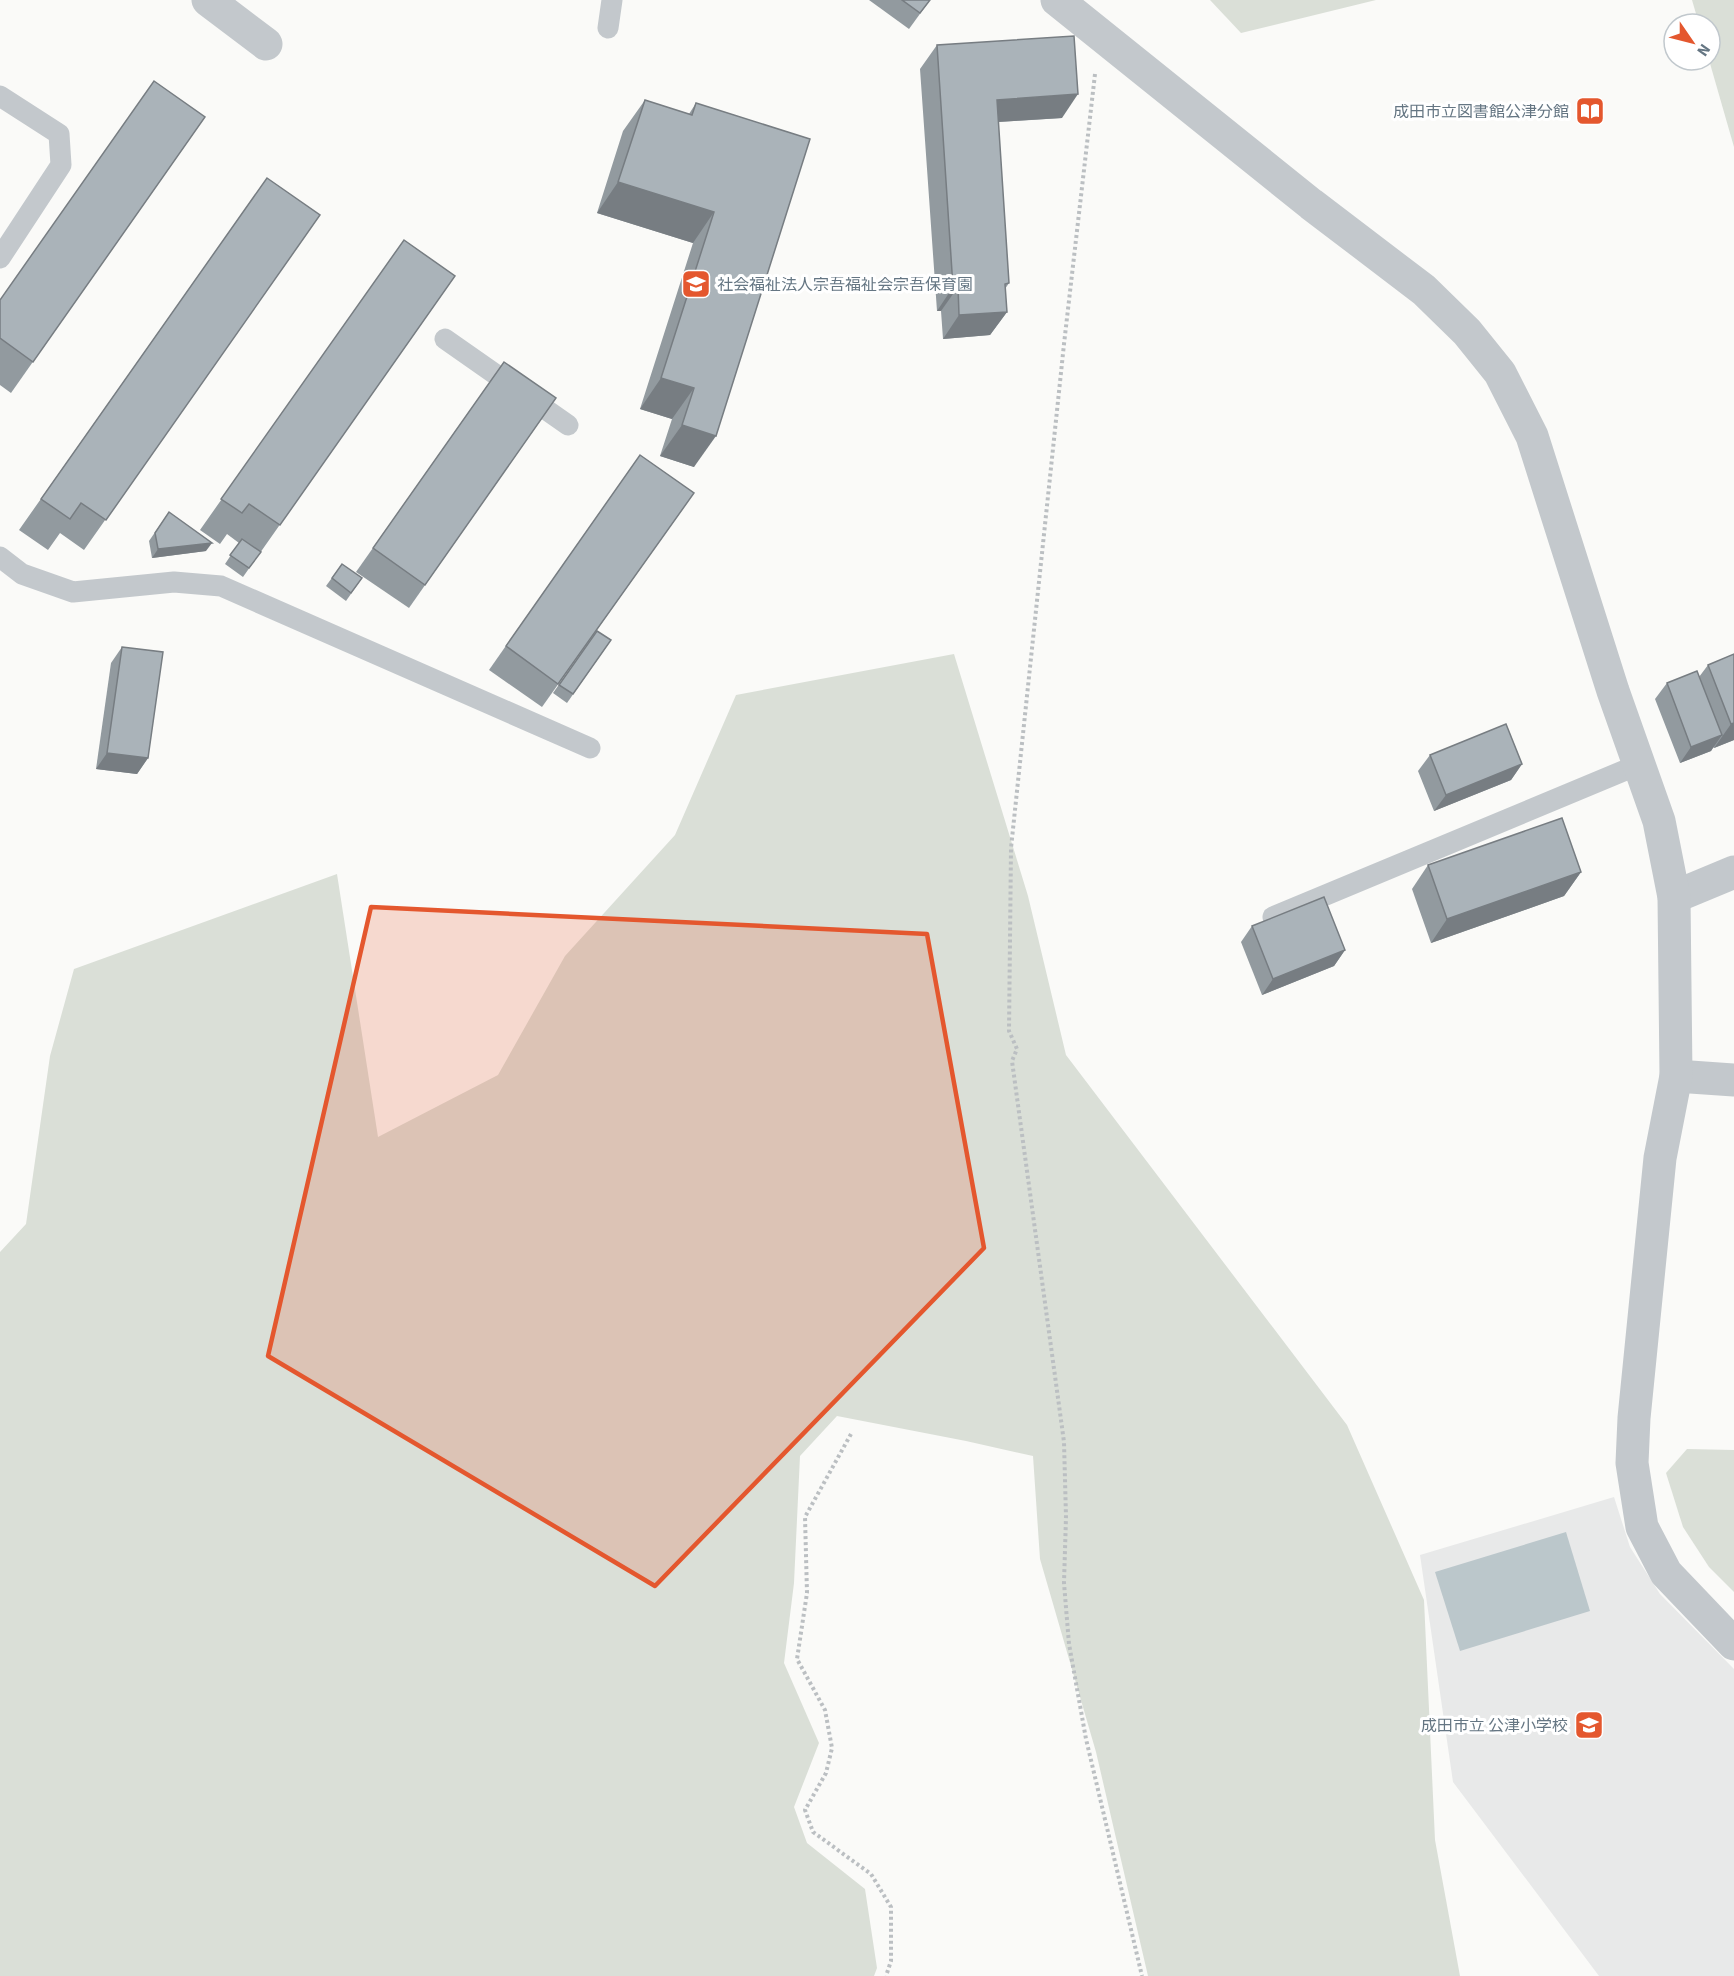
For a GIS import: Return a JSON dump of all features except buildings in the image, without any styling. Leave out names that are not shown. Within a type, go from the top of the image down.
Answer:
[{"type":"street","points":[[208,0],[266,44]]},
{"type":"street","points":[[1057,0],[1311,204],[1424,290],[1467,332],[1500,373],[1532,436],[1613,691],[1659,821],[1674,897],[1676,1076],[1660,1158],[1634,1418],[1632,1463],[1642,1527],[1666,1573],[1734,1644]]},
{"type":"street","points":[[1674,897],[1734,872]]},
{"type":"street","points":[[1676,1076],[1734,1080]]},
{"type":"lane","points":[[608,28],[612,0]]},
{"type":"lane","points":[[0,96],[59,135],[61,165],[0,258]]},
{"type":"lane","points":[[445,339],[568,425]]},
{"type":"lane","points":[[0,557],[22,573],[73,592],[174,582],[221,586],[590,748]]},
{"type":"lane","points":[[1273,917],[1640,764]]},
{"type":"path","points":[[1100,35],[1064,344],[1011,848],[1009,1031],[1017,1049],[1012,1061],[1064,1442],[1066,1517],[1064,1582],[1069,1644],[1086,1739],[1142,1976]]},
{"type":"path","points":[[851,1434],[805,1517],[807,1593],[797,1659],[825,1710],[832,1748],[826,1773],[805,1810],[813,1832],[871,1874],[891,1907],[891,1961],[886,1976]]},
{"type":"highlighted area","points":[[371,907],[927,934],[984,1248],[655,1586],[268,1356]]},
{"type":"shaded area","points":[[1210,0],[1376,0],[1241,33]]},
{"type":"shaded area","points":[[1692,0],[1734,0],[1734,147],[1712,72],[1722,72],[1722,12],[1696,12]]},
{"type":"shaded area","points":[[954,654],[1028,896],[1066,1055],[1347,1425],[1424,1600],[1435,1840],[1460,1976],[1148,1976],[1096,1752],[1040,1559],[1033,1456],[837,1416],[800,1456],[794,1583],[784,1663],[819,1743],[794,1807],[807,1843],[865,1889],[877,1968],[874,1976],[0,1976],[0,1252],[26,1224],[50,1056],[74,969],[337,874],[378,1137],[498,1075],[565,956],[675,835],[736,695]]},
{"type":"shaded area","points":[[1687,1449],[1734,1450],[1734,1592],[1709,1567],[1683,1527],[1666,1473]]},
{"type":"shaded area","name":"成田市立 公津小学校","points":[[1614,1497],[1630,1547],[1660,1594],[1734,1669],[1734,1976],[1599,1976],[1453,1782],[1420,1555]]},
{"type":"shaded area","points":[[1566,1532],[1590,1611],[1460,1651],[1435,1572]]},
{"type":"place","name":"成田市立図書館公津分館","points":[[1590,111]]},
{"type":"place","name":"社会福祉法人宗吾福祉会宗吾保育園","points":[[696,284]]},
{"type":"place","name":"成田市立 公津小学校","points":[[1589,1725]]}]
